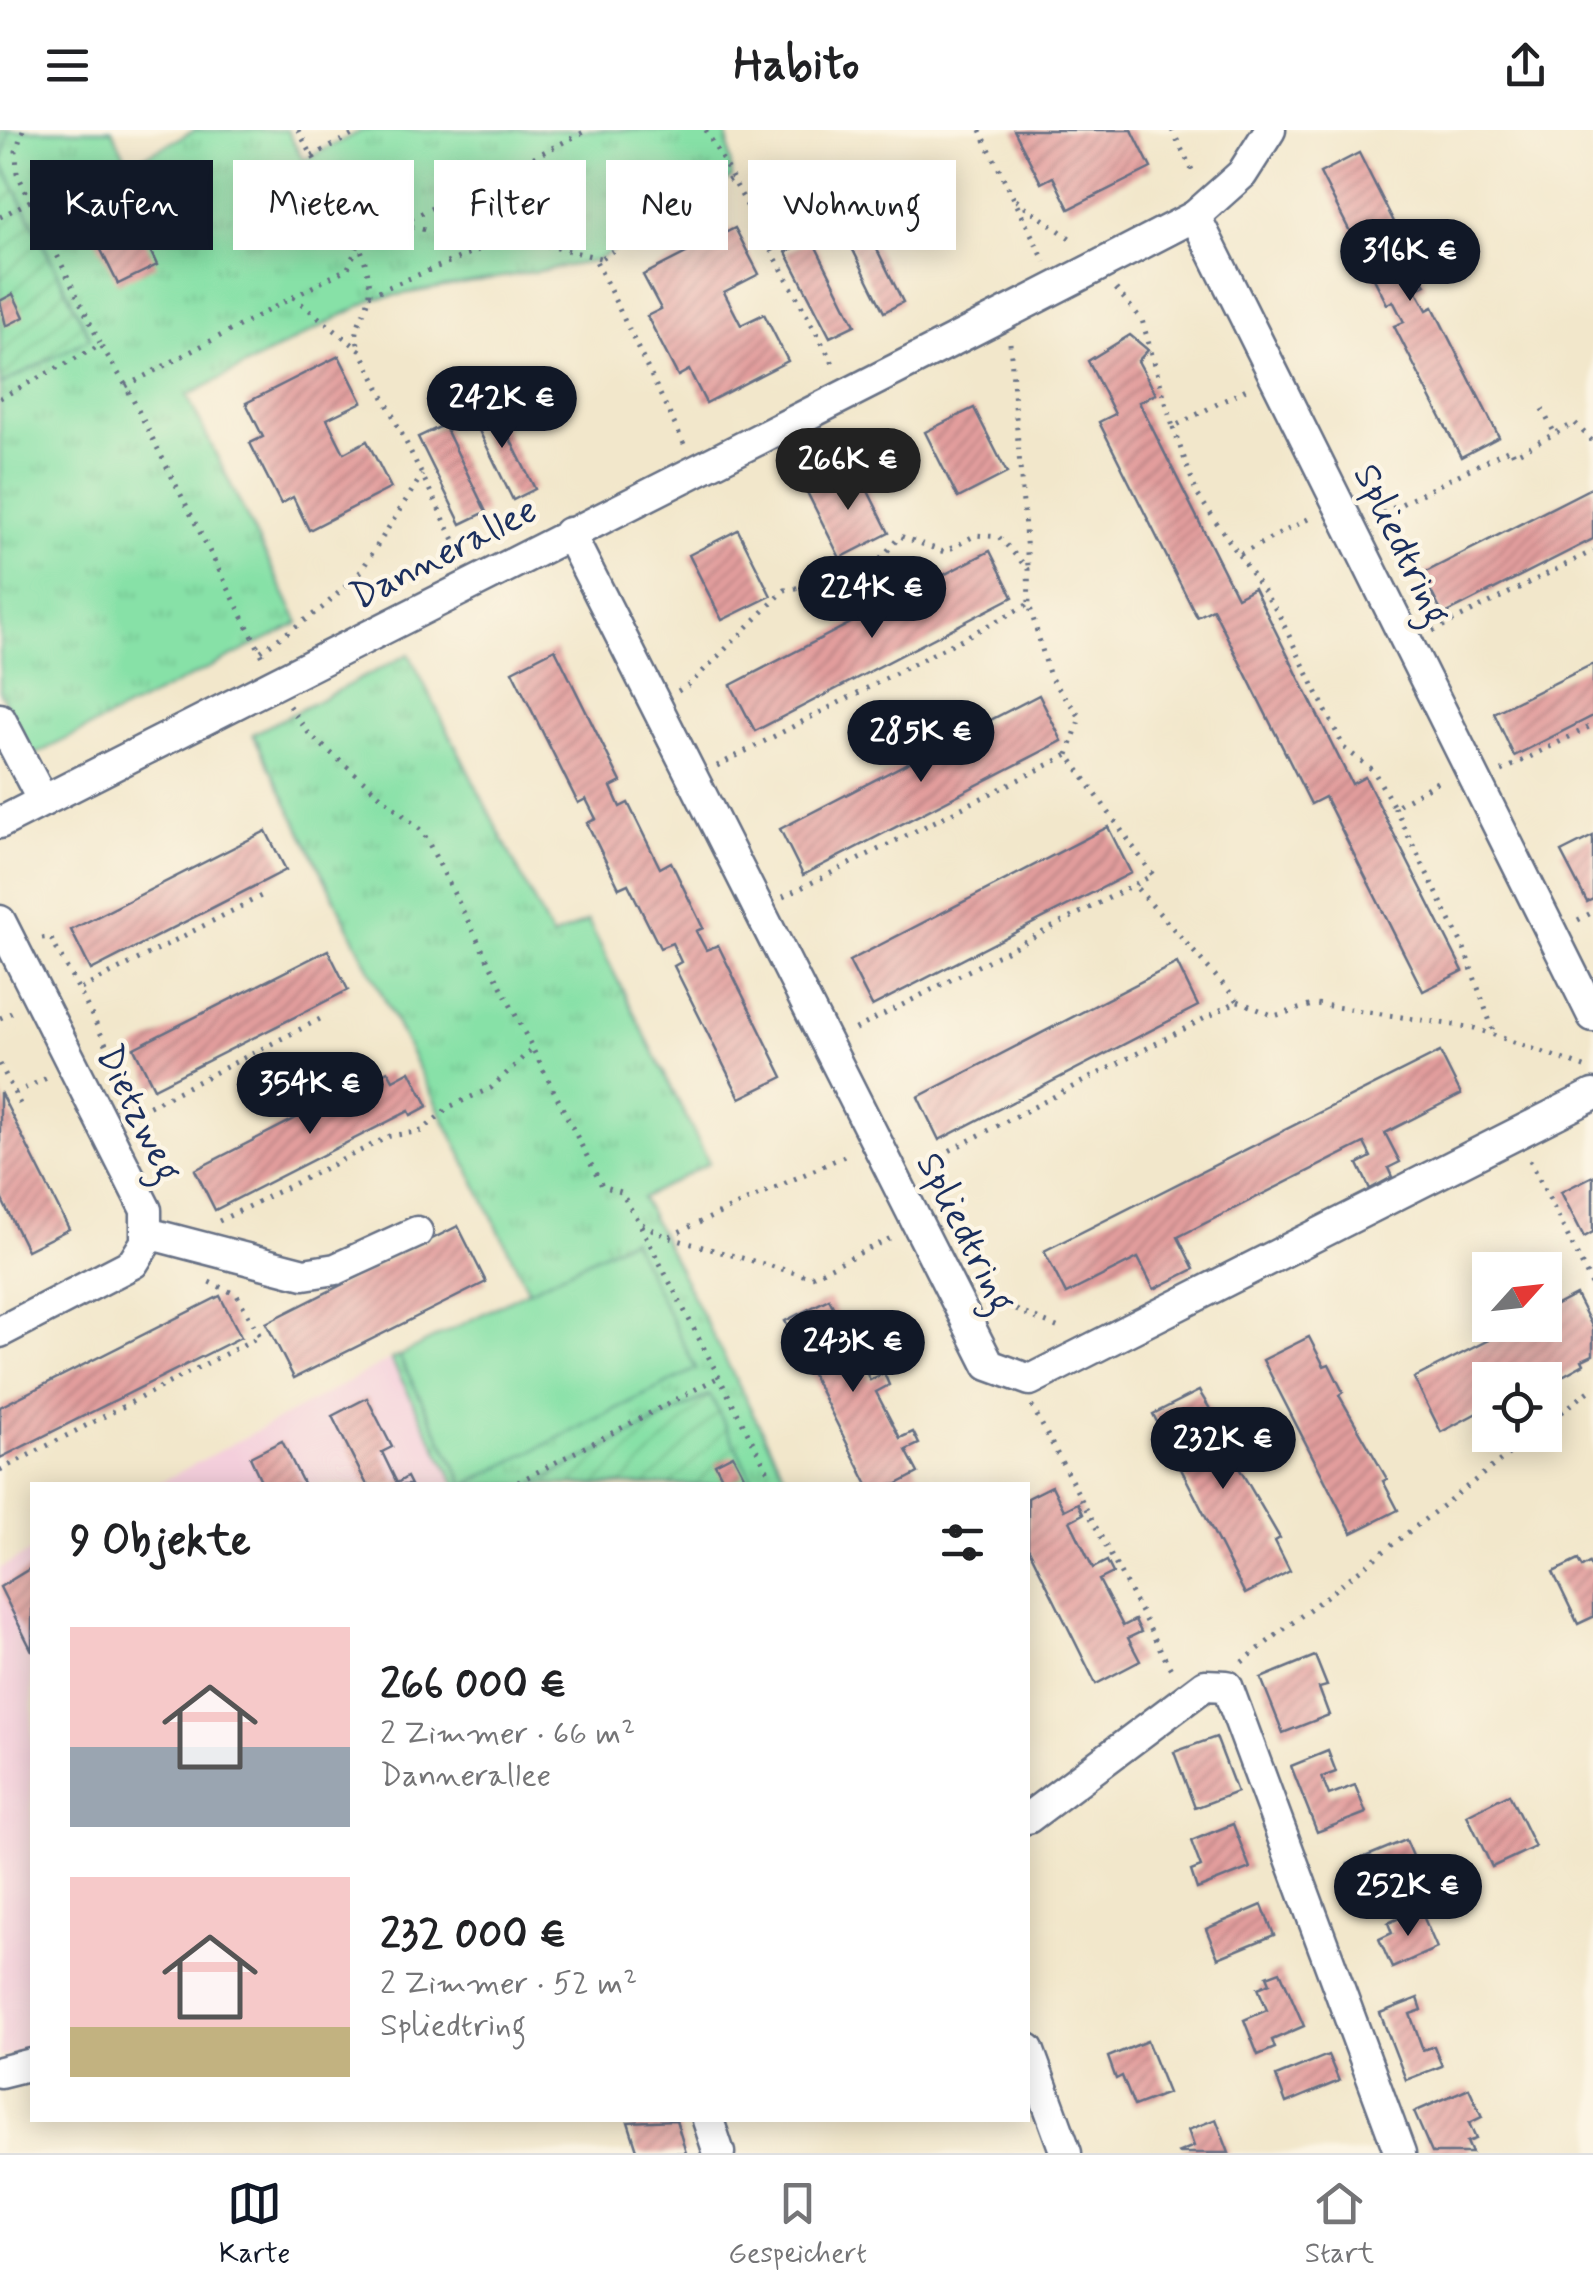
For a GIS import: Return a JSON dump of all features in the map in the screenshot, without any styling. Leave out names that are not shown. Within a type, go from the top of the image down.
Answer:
[{"type":"street","name":"Dannerallee","points":[[0,822],[569,533],[698,472],[1202,210],[1242,174],[1270,130]]},
{"type":"street","name":"Spliedtring","points":[[1202,210],[1274,374],[1593,1016]]},
{"type":"street","name":"Spliedtring","points":[[569,533],[658,702],[989,1365],[1017,1377]]},
{"type":"street","points":[[0,719],[42,801]]},
{"type":"street","name":"Dietzweg","points":[[0,920],[146,1210],[147,1233],[133,1263],[0,1332]]},
{"type":"street","points":[[1017,1377],[1030,1380],[1593,1095]]},
{"type":"street","points":[[147,1233],[304,1274],[336,1269],[417,1232]]},
{"type":"street","points":[[1030,1817],[1205,1685],[1227,1686],[1400,2153]]},
{"type":"street","points":[[1030,2055],[1066,2153]]},
{"type":"street","points":[[0,2072],[30,2064]]},
{"type":"street","points":[[712,2122],[719,2153]]},
{"type":"path","points":[[0,216],[30,201],[16,173],[16,151],[23,130]]},
{"type":"path","points":[[298,130],[314,160]]},
{"type":"path","points":[[312,156],[362,130]]},
{"type":"path","points":[[528,160],[588,130]]},
{"type":"path","points":[[706,130],[850,394]]},
{"type":"path","points":[[980,130],[1058,287]]},
{"type":"path","points":[[1172,130],[1202,210]]},
{"type":"path","points":[[698,472],[596,261],[732,178]]},
{"type":"path","points":[[1014,198],[1074,241]]},
{"type":"path","points":[[54,250],[274,683],[310,735],[423,832],[602,1186],[621,1192],[639,1223],[773,1482]]},
{"type":"path","points":[[126,386],[348,268],[356,250]]},
{"type":"path","points":[[359,250],[369,294],[354,333],[360,351],[474,582]]},
{"type":"path","points":[[369,294],[478,250]]},
{"type":"path","points":[[566,250],[600,258]]},
{"type":"path","points":[[1096,267],[1142,320],[1172,427],[1197,494],[1278,613],[1344,748],[1373,770],[1394,808],[1464,948],[1495,1036]]},
{"type":"path","points":[[293,297],[360,351]]},
{"type":"path","points":[[759,909],[1068,755],[1080,718],[1050,678],[1029,604],[1008,313]]},
{"type":"path","points":[[0,398],[101,346]]},
{"type":"path","points":[[1172,427],[1274,374]]},
{"type":"path","points":[[1542,409],[1555,434]]},
{"type":"path","points":[[1239,555],[1512,448],[1514,455],[1575,423],[1593,442]]},
{"type":"path","points":[[260,651],[322,608],[360,574],[422,475]]},
{"type":"path","points":[[658,702],[691,683],[785,590],[867,575],[900,536],[944,552],[976,535],[999,537],[1028,569]]},
{"type":"path","points":[[1408,644],[1593,551]]},
{"type":"path","points":[[695,778],[1029,604]]},
{"type":"path","points":[[1394,808],[1593,725]]},
{"type":"path","points":[[827,1044],[1153,875],[1068,755]]},
{"type":"path","points":[[1134,885],[1238,1001],[1274,1016],[1316,1004],[1474,1028],[1593,1070]]},
{"type":"path","points":[[121,1161],[138,1152],[146,1138],[140,1111],[78,990],[261,896]]},
{"type":"path","points":[[895,1179],[1238,1001]]},
{"type":"path","points":[[140,1111],[324,1017]]},
{"type":"path","points":[[201,1220],[219,1222],[390,1136],[422,1131],[449,1108],[492,1088],[533,1048]]},
{"type":"path","points":[[0,1064],[22,1106]]},
{"type":"path","points":[[15,1093],[72,1066]]},
{"type":"path","points":[[1516,1134],[1593,1287]]},
{"type":"path","points":[[667,1237],[876,1141]]},
{"type":"path","points":[[639,1223],[667,1237],[810,1277],[918,1225]]},
{"type":"path","points":[[0,1470],[260,1336],[237,1295],[205,1280]]},
{"type":"path","points":[[947,1281],[1100,1345]]},
{"type":"path","points":[[1017,1377],[1187,1699]]},
{"type":"path","points":[[518,1482],[718,1378]]},
{"type":"path","points":[[1562,1412],[1593,1388]]},
{"type":"path","points":[[1227,1686],[1240,1664],[1510,1452]]},
{"type":"shaded area","points":[[391,1359],[454,1482],[161,1482]]},
{"type":"shaded area","points":[[30,1552],[30,2050],[0,2057],[0,1568]]},
{"type":"green space","points":[[0,130],[9,130],[2,163],[30,219],[30,250],[46,250],[90,338],[0,385]]},
{"type":"green space","points":[[9,130],[112,130],[127,160],[30,160],[30,218],[2,162]]},
{"type":"green space","points":[[196,130],[287,130],[303,160],[363,130],[733,130],[727,133],[732,178],[728,180],[728,160],[606,160],[606,250],[614,250],[596,261],[374,299],[187,396],[299,623],[32,756],[0,692],[0,385],[90,337],[46,250],[213,250],[213,160],[137,160]]},
{"type":"green space","points":[[409,654],[552,937],[588,921],[709,1163],[642,1198],[788,1482],[753,1482],[709,1395],[538,1482],[467,1482],[631,1240],[529,1291],[253,734]]},
{"type":"green space","points":[[631,1239],[696,1369],[471,1482],[463,1482],[399,1356]]},
{"type":"green space","points":[[399,1356],[463,1482],[454,1482],[391,1359]]},
{"type":"green space","points":[[710,1395],[754,1482],[538,1482]]},
{"type":"building","points":[[1014,130],[1132,130],[1151,168],[1069,209],[1053,177],[1041,183]]},
{"type":"building","points":[[1359,153],[1426,285],[1416,290],[1427,310],[1433,307],[1499,437],[1461,457],[1394,326],[1404,322],[1393,301],[1387,304],[1320,173]]},
{"type":"building","points":[[735,228],[759,274],[724,292],[741,325],[764,314],[788,361],[706,403],[689,370],[678,376],[647,316],[661,309],[643,275],[692,250],[728,250],[728,232]]},
{"type":"building","points":[[101,250],[150,250],[157,265],[118,284]]},
{"type":"building","points":[[818,250],[855,325],[830,337],[786,252]]},
{"type":"building","points":[[853,250],[877,250],[903,302],[884,312]]},
{"type":"building","points":[[13,294],[24,317],[6,326],[0,301]]},
{"type":"building","points":[[1130,335],[1148,350],[1138,361],[1156,394],[1139,402],[1237,597],[1254,588],[1352,784],[1365,777],[1463,971],[1423,991],[1325,797],[1311,804],[1213,609],[1197,617],[1099,422],[1115,414],[1088,361]]},
{"type":"building","points":[[339,356],[362,402],[327,419],[344,453],[367,441],[391,488],[309,530],[293,497],[281,504],[250,443],[263,437],[246,403]]},
{"type":"building","points":[[491,401],[535,489],[513,500],[470,412]]},
{"type":"building","points":[[974,408],[1007,473],[958,498],[925,432]]},
{"type":"building","points":[[444,425],[486,512],[461,524],[418,437]]},
{"type":"building","points":[[856,467],[889,533],[840,558],[807,492]]},
{"type":"building","points":[[1593,487],[1593,539],[1443,615],[1422,574]]},
{"type":"building","points":[[738,530],[771,596],[722,620],[689,555]]},
{"type":"building","points":[[990,551],[1013,597],[755,731],[731,685]]},
{"type":"building","points":[[555,649],[621,782],[611,787],[620,807],[628,803],[660,868],[671,862],[703,928],[696,931],[706,950],[718,945],[783,1077],[740,1098],[674,966],[681,962],[672,943],[660,948],[628,884],[619,888],[587,823],[596,819],[586,799],[578,803],[512,671]]},
{"type":"building","points":[[1593,664],[1593,716],[1514,756],[1494,713]]},
{"type":"building","points":[[1039,695],[1062,741],[803,875],[780,829]]},
{"type":"building","points":[[1108,827],[1131,873],[872,1006],[849,961]]},
{"type":"building","points":[[266,831],[286,870],[91,970],[71,930]]},
{"type":"building","points":[[1593,836],[1593,899],[1587,902],[1561,852]]},
{"type":"building","points":[[328,950],[348,990],[154,1088],[134,1048]]},
{"type":"building","points":[[1177,963],[1198,1006],[939,1140],[918,1097]]},
{"type":"building","points":[[1440,1052],[1461,1094],[1385,1133],[1400,1162],[1388,1168],[1392,1177],[1370,1189],[1358,1164],[1371,1157],[1364,1143],[1178,1237],[1194,1269],[1154,1289],[1138,1258],[1066,1294],[1044,1251]]},
{"type":"building","points":[[388,1071],[393,1080],[410,1071],[428,1106],[411,1115],[409,1111],[215,1210],[195,1170]]},
{"type":"building","points":[[0,1092],[69,1229],[27,1250],[0,1196]]},
{"type":"building","points":[[1593,1176],[1593,1232],[1584,1237],[1561,1192]]},
{"type":"building","points":[[458,1226],[486,1282],[294,1378],[266,1323]]},
{"type":"building","points":[[1576,1295],[1593,1328],[1593,1355],[1562,1376],[1562,1362],[1472,1362],[1472,1416],[1441,1432],[1414,1378],[1485,1342],[1562,1342],[1562,1302]]},
{"type":"building","points":[[220,1296],[241,1337],[0,1458],[0,1407]]},
{"type":"building","points":[[829,1299],[841,1322],[854,1315],[860,1327],[847,1334],[870,1380],[884,1373],[889,1385],[876,1392],[900,1438],[913,1432],[919,1444],[906,1450],[918,1473],[901,1482],[866,1482],[785,1321]]},
{"type":"building","points":[[1309,1337],[1324,1366],[1329,1364],[1343,1392],[1339,1395],[1387,1479],[1383,1481],[1398,1510],[1352,1533],[1263,1360]]},
{"type":"building","points":[[1199,1391],[1234,1448],[1229,1451],[1280,1538],[1275,1541],[1290,1571],[1245,1594],[1153,1414]]},
{"type":"building","points":[[367,1398],[392,1447],[382,1452],[397,1482],[365,1482],[332,1416]]},
{"type":"building","points":[[282,1441],[302,1482],[262,1482],[250,1457]]},
{"type":"building","points":[[733,1455],[744,1476],[724,1482],[715,1464]]},
{"type":"building","points":[[1052,1486],[1064,1510],[1078,1503],[1083,1514],[1070,1521],[1093,1568],[1107,1561],[1113,1573],[1099,1580],[1123,1626],[1135,1620],[1141,1632],[1128,1638],[1140,1661],[1096,1684],[1030,1551],[1030,1497]]},
{"type":"building","points":[[1578,1560],[1582,1567],[1589,1563],[1593,1571],[1593,1617],[1578,1624],[1553,1572]]},
{"type":"building","points":[[30,1569],[30,1647],[0,1587]]},
{"type":"building","points":[[1315,1656],[1327,1686],[1319,1688],[1329,1715],[1283,1733],[1261,1678]]},
{"type":"building","points":[[1216,1737],[1237,1792],[1195,1808],[1174,1752]]},
{"type":"building","points":[[1328,1751],[1336,1772],[1322,1777],[1329,1795],[1355,1785],[1366,1813],[1317,1832],[1291,1766]]},
{"type":"building","points":[[1509,1794],[1535,1847],[1492,1867],[1467,1815]]},
{"type":"building","points":[[1233,1824],[1250,1868],[1197,1889],[1191,1871],[1201,1867],[1191,1841]]},
{"type":"building","points":[[1406,1840],[1419,1870],[1360,1894],[1348,1864]]},
{"type":"building","points":[[1262,1905],[1274,1935],[1218,1958],[1206,1929]]},
{"type":"building","points":[[1420,1909],[1437,1948],[1392,1968],[1379,1939],[1392,1933],[1388,1923]]},
{"type":"building","points":[[1280,1971],[1304,2026],[1272,2040],[1275,2048],[1258,2055],[1244,2020],[1267,2010],[1258,1988],[1270,1983],[1267,1976]]},
{"type":"building","points":[[1418,1998],[1422,2010],[1410,2014],[1423,2050],[1434,2046],[1442,2066],[1406,2080],[1380,2013]]},
{"type":"building","points":[[1147,2041],[1168,2093],[1134,2106],[1122,2076],[1116,2079],[1108,2057]]},
{"type":"building","points":[[1328,2055],[1339,2081],[1286,2103],[1276,2076]]},
{"type":"building","points":[[1469,2088],[1482,2117],[1469,2123],[1476,2139],[1467,2142],[1472,2153],[1432,2153],[1414,2112]]},
{"type":"building","points":[[1216,2119],[1229,2153],[1177,2153],[1194,2146],[1188,2130]]},
{"type":"building","points":[[628,2122],[677,2122],[686,2153],[638,2153]]}]
